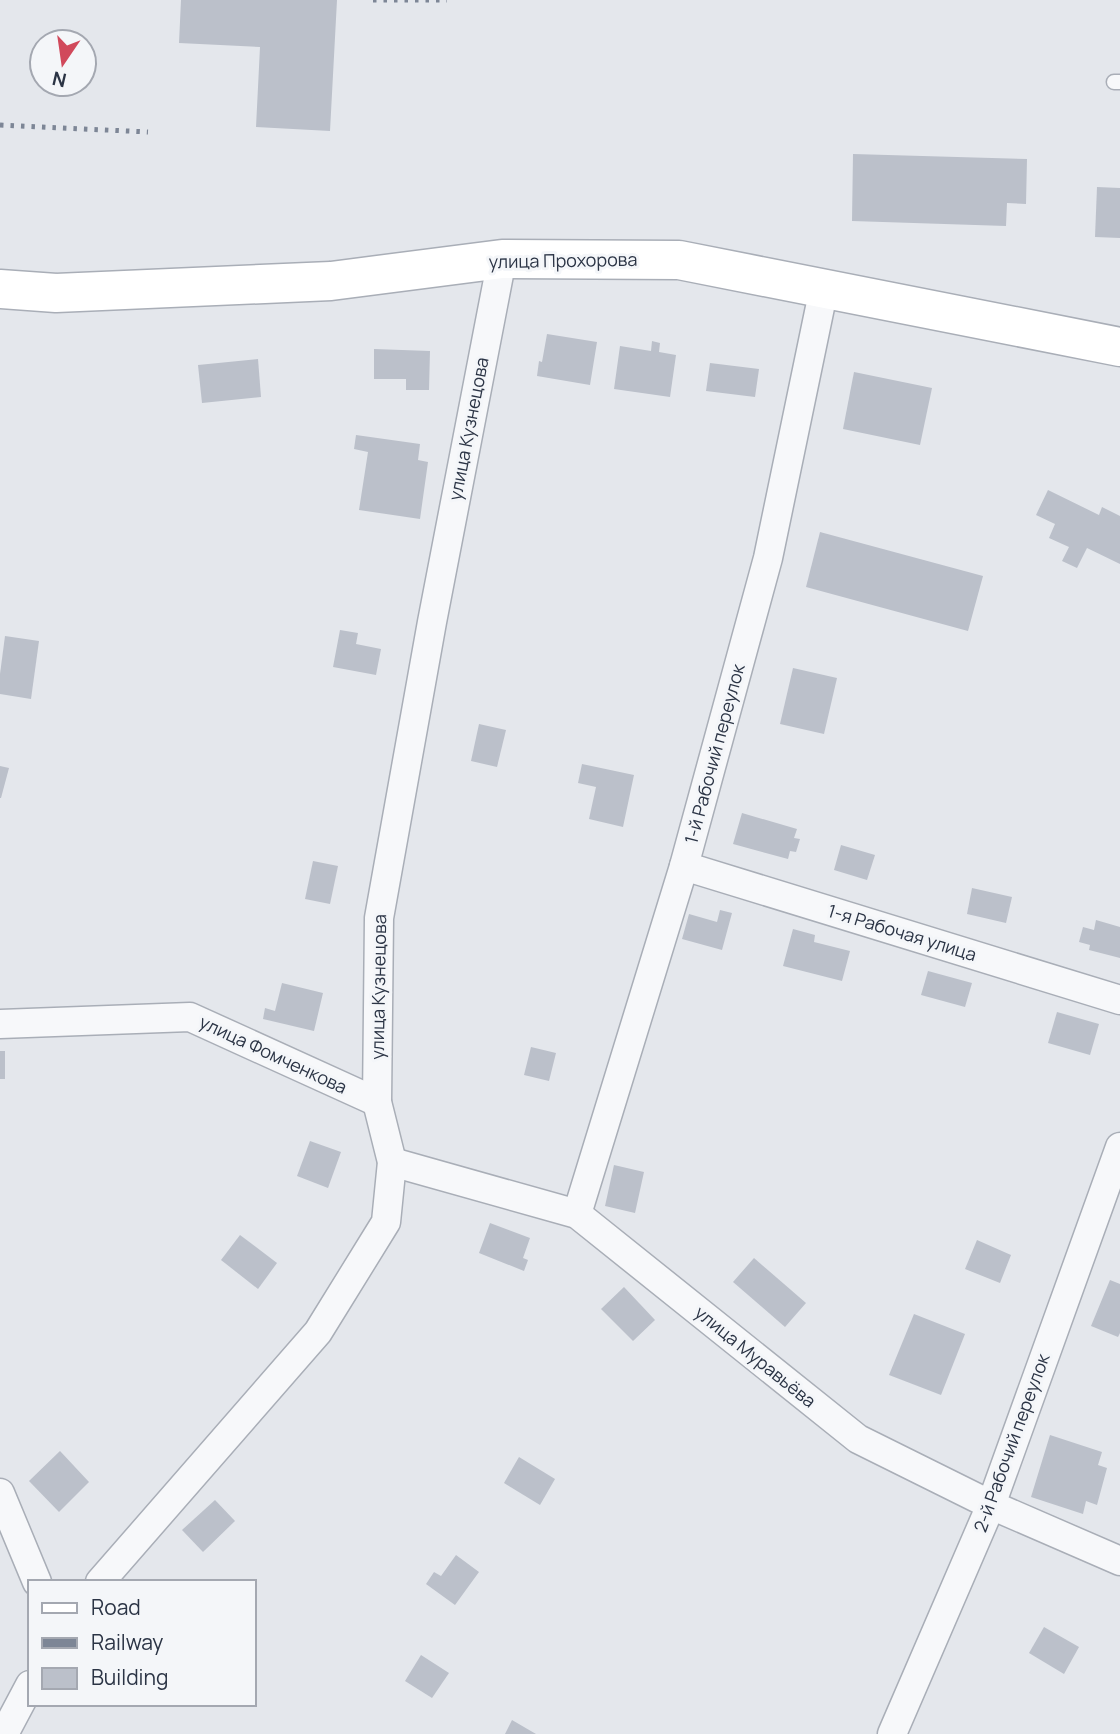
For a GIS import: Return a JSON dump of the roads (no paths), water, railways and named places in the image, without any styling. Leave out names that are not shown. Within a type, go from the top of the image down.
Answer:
[{"type":"street","name":"улица Прохорова","points":[[0,289],[56,293],[331,281],[502,259],[679,260],[1120,347]]},
{"type":"street","name":"улица Кузнецова","points":[[102,1580],[318,1332],[386,1222],[392,1161],[377,1102],[379,918],[432,622],[502,259]]},
{"type":"street","name":"1-й Рабочий переулок","points":[[577,1214],[684,866],[768,558],[824,288]]},
{"type":"street","name":"1-я Рабочая улица","points":[[684,866],[1120,1000]]},
{"type":"street","name":"улица Фомченкова","points":[[0,1024],[190,1017],[377,1102]]},
{"type":"street","name":"2-й Рабочий переулок","points":[[892,1734],[991,1505],[1120,1147]]},
{"type":"street","name":"улица Муравьёва","points":[[392,1161],[577,1214],[858,1439],[991,1505],[1120,1561]]},
{"type":"street","points":[[0,1493],[36,1580]]},
{"type":"street","points":[[4,1734],[28,1689]]},
{"type":"railway","points":[[373,0],[447,0]]},
{"type":"railway","points":[[0,125],[148,132]]}]
